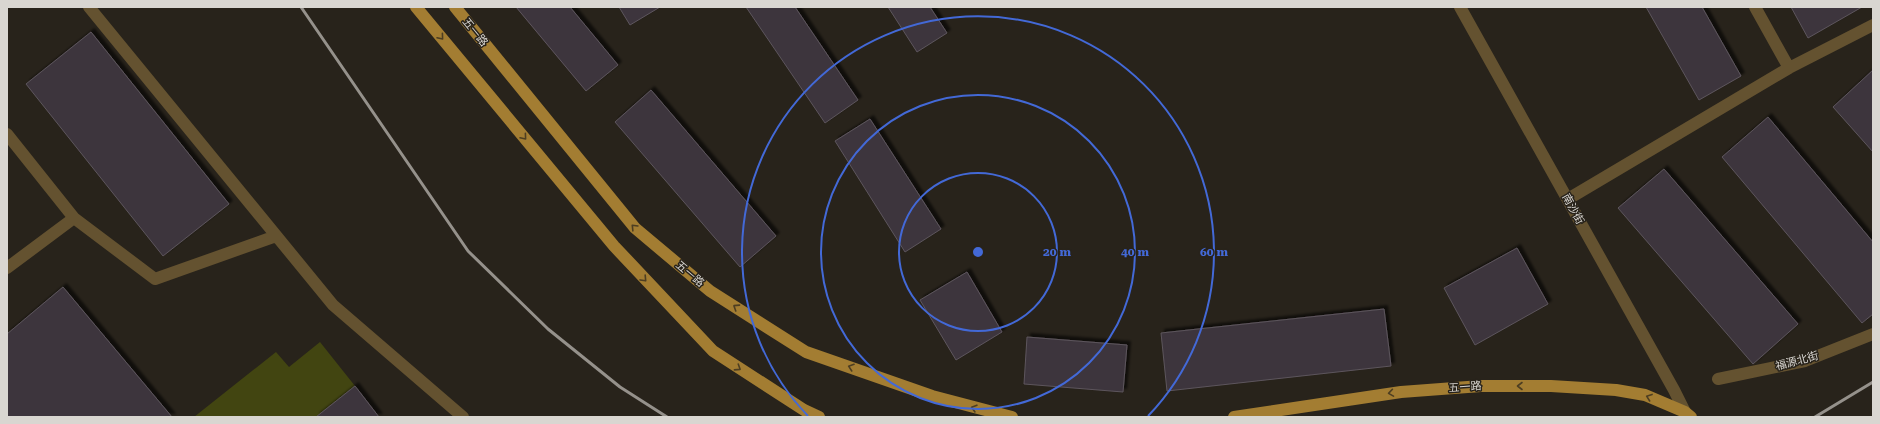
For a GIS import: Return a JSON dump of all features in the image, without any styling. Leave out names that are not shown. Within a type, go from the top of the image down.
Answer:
[{"type":"main road","points":[[416,7],[614,246],[713,351],[804,410],[818,417]]},
{"type":"main road","name":"五一路","points":[[455,7],[635,228],[710,291],[806,352],[932,396],[1012,417]]},
{"type":"main road","name":"五一路","points":[[1234,417],[1401,392],[1481,386],[1550,386],[1616,390],[1646,395],[1687,415]]},
{"type":"street","points":[[89,7],[332,306],[463,417]]},
{"type":"street","name":"南沙街","points":[[1460,7],[1687,415]]},
{"type":"street","points":[[1755,7],[1789,68]]},
{"type":"street","points":[[1568,199],[1789,68],[1873,25]]},
{"type":"street","points":[[7,134],[74,218],[155,278],[276,236]]},
{"type":"street","points":[[7,268],[74,218]]},
{"type":"street","name":"福源北街","points":[[1718,379],[1806,361],[1873,334]]},
{"type":"green space","points":[[320,342],[355,386],[316,417],[194,417],[276,352],[289,367]]},
{"type":"building","points":[[516,7],[570,7],[618,65],[586,91]]},
{"type":"building","points":[[619,7],[660,7],[630,25]]},
{"type":"building","points":[[746,7],[795,7],[858,100],[825,123]]},
{"type":"building","points":[[888,7],[930,7],[947,33],[917,52]]},
{"type":"building","points":[[1646,7],[1702,7],[1741,76],[1699,100]]},
{"type":"building","points":[[1791,7],[1862,7],[1808,38]]},
{"type":"building","points":[[91,32],[229,204],[163,256],[26,84]]},
{"type":"building","points":[[1873,70],[1873,152],[1833,107]]},
{"type":"building","points":[[651,90],[776,236],[740,267],[615,122]]},
{"type":"building","points":[[1768,117],[1873,242],[1873,314],[1862,323],[1722,157]]},
{"type":"building","points":[[870,119],[941,229],[905,252],[835,141]]},
{"type":"building","points":[[1664,169],[1798,324],[1753,364],[1618,208]]},
{"type":"building","points":[[1517,248],[1548,304],[1475,345],[1444,288]]},
{"type":"building","points":[[967,272],[1002,332],[956,360],[920,300]]},
{"type":"building","points":[[63,287],[172,417],[7,417],[7,334]]},
{"type":"building","points":[[1384,309],[1391,366],[1167,391],[1161,333]]},
{"type":"building","points":[[1027,337],[1127,345],[1123,392],[1024,384]]},
{"type":"building","points":[[355,386],[379,417],[316,417]]},
{"type":"railway","points":[[301,7],[468,251],[548,329],[620,387],[667,417]]},
{"type":"railway","points":[[1815,417],[1873,382]]}]
